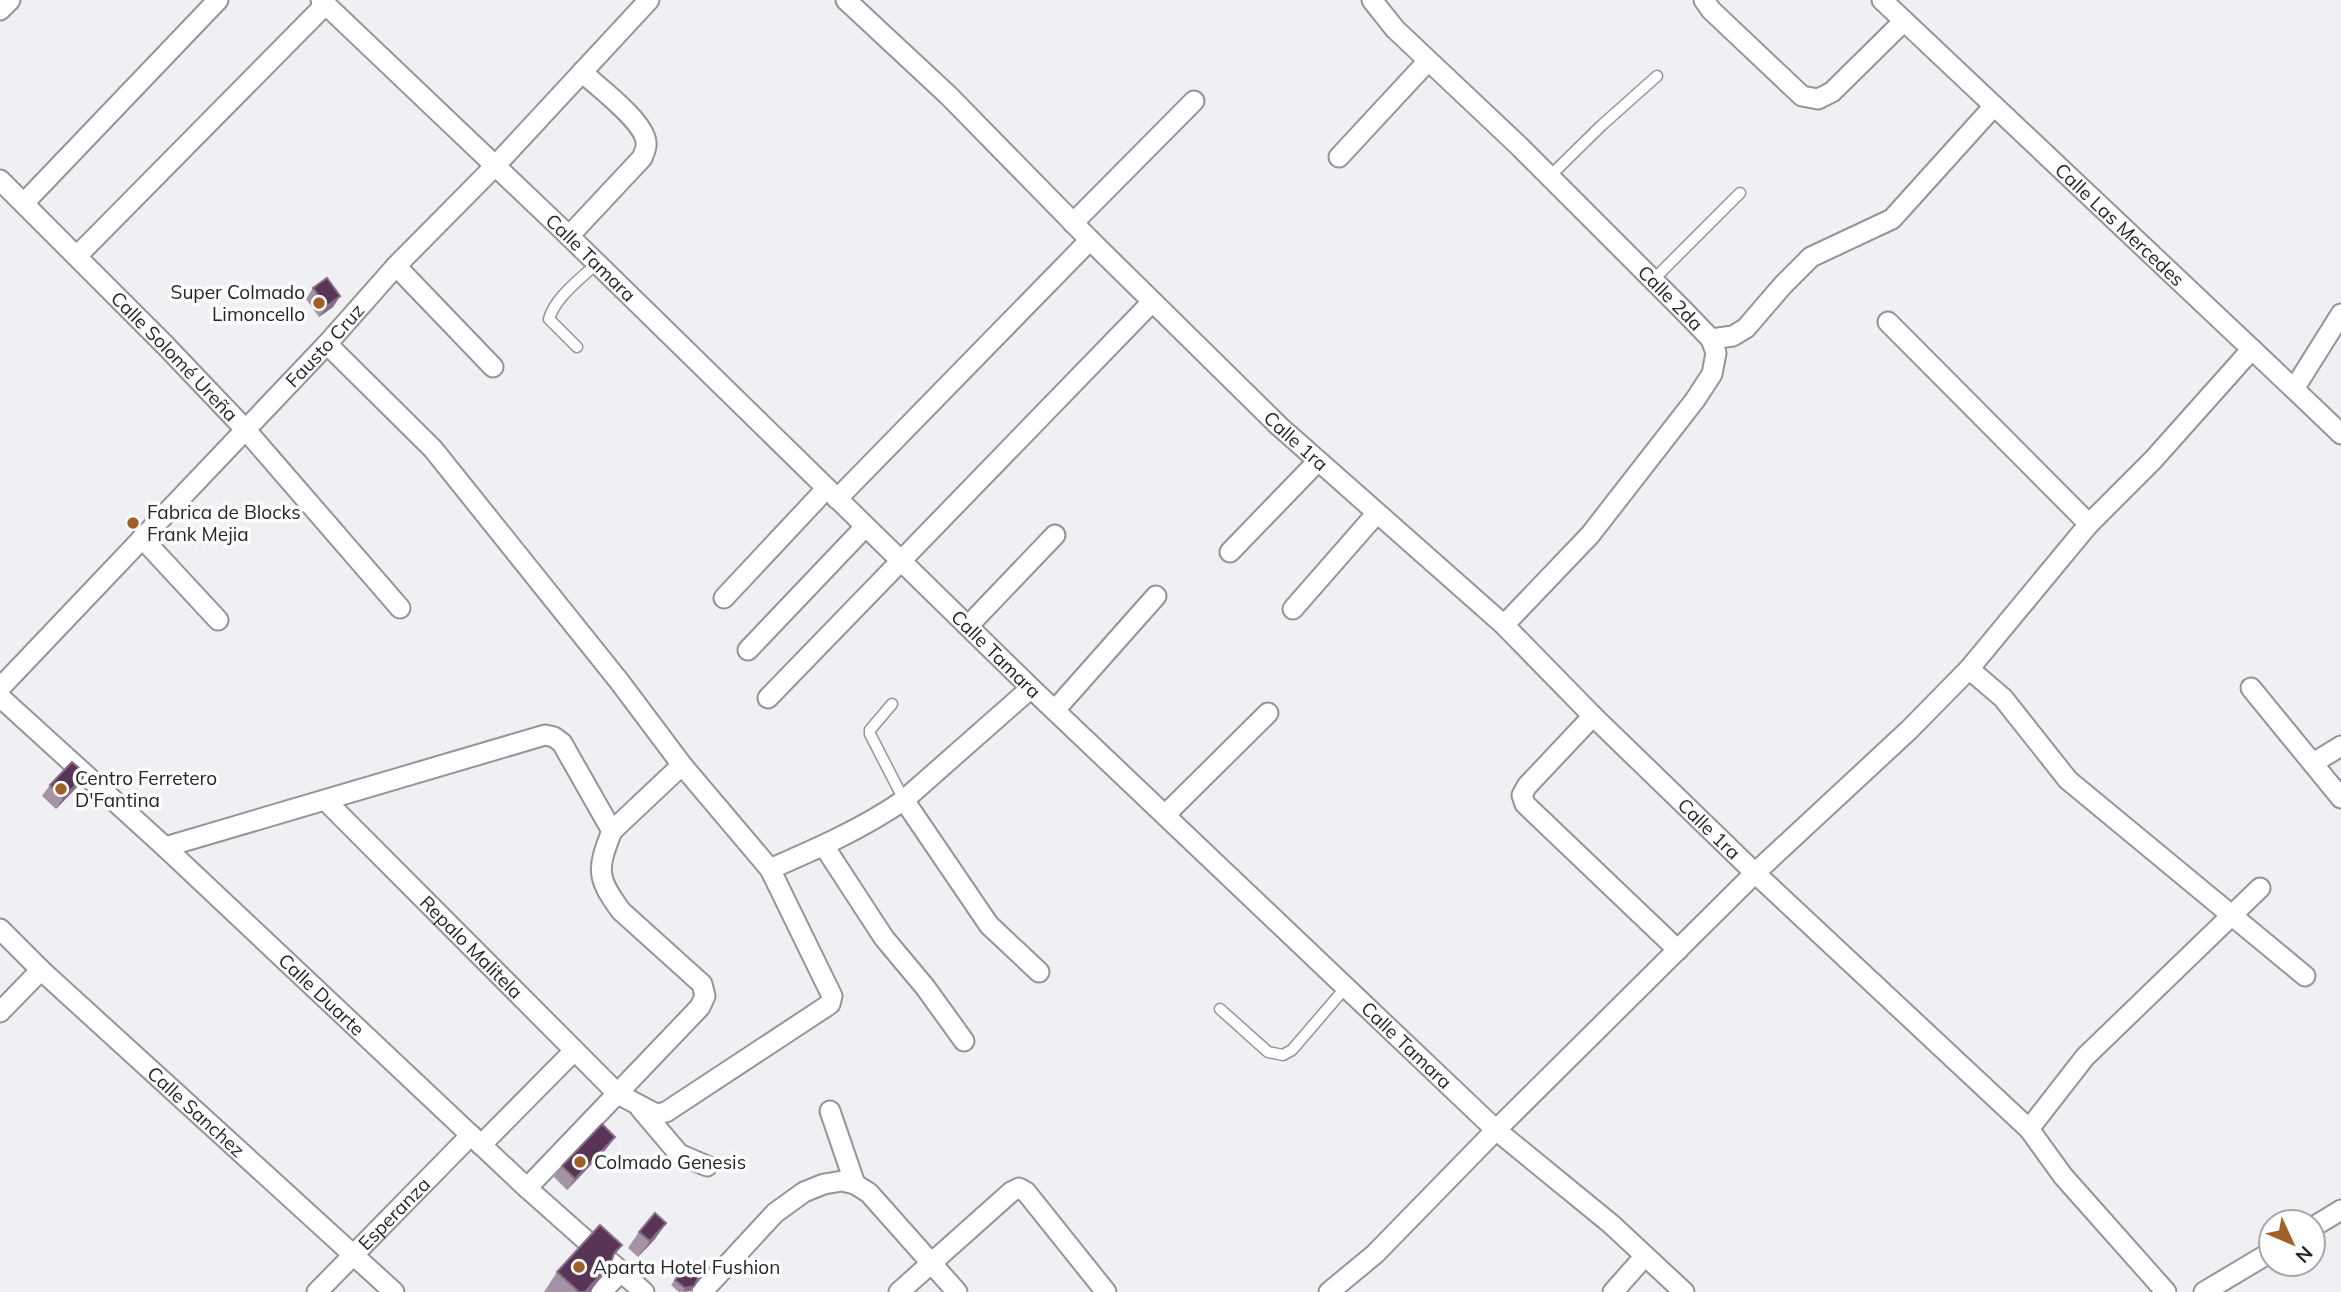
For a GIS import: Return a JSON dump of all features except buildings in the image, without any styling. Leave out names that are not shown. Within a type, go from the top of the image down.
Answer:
[{"type":"street","points":[[0,10],[10,0]]},
{"type":"street","points":[[24,203],[218,0]]},
{"type":"street","name":"Fausto Cruz","points":[[0,688],[327,344],[396,265],[496,165],[649,0]]},
{"type":"street","name":"Calle 1ra","points":[[846,0],[949,96],[1073,223],[1279,426],[1504,625],[1593,716],[1755,873],[2029,1129],[2063,1176],[2165,1292]]},
{"type":"street","name":"Calle 2da","points":[[1372,0],[1395,29],[1549,177],[1711,339],[1716,353],[1712,374],[1695,400],[1590,535],[1504,625]]},
{"type":"street","points":[[1704,0],[1711,10],[1802,96],[1818,99],[1832,92],[1904,21]]},
{"type":"street","name":"Calle Las Mercedes","points":[[1882,0],[2341,434]]},
{"type":"street","points":[[77,256],[323,2]]},
{"type":"street","name":"Calle Tamara","points":[[323,2],[496,165],[1031,688],[1496,1130],[1611,1224],[1684,1292]]},
{"type":"street","points":[[1339,157],[1428,61]]},
{"type":"street","points":[[569,236],[642,158],[646,142],[638,125],[582,72]]},
{"type":"street","points":[[1073,223],[1194,101]]},
{"type":"street","points":[[1711,339],[1733,336],[1746,328],[1811,257],[1892,219],[1994,106]]},
{"type":"street","name":"Calle Solomé Ureña","points":[[0,180],[245,429],[400,608]]},
{"type":"street","points":[[724,598],[1090,240]]},
{"type":"street","points":[[396,265],[493,367]]},
{"type":"street","points":[[768,698],[1152,302]]},
{"type":"street","points":[[2294,389],[2341,314]]},
{"type":"street","points":[[1888,322],[2089,524]]},
{"type":"street","points":[[327,344],[433,449],[603,660],[682,765],[770,869],[832,996],[830,1004],[666,1112],[656,1114],[637,1104]]},
{"type":"street","points":[[1329,1292],[1375,1254],[1755,873],[1909,730],[1969,669],[2089,524],[2153,460],[2252,349]]},
{"type":"street","points":[[1230,552],[1318,461]]},
{"type":"street","points":[[1293,610],[1377,513]]},
{"type":"street","points":[[748,650],[865,527]]},
{"type":"street","points":[[968,626],[1055,535]]},
{"type":"street","points":[[142,538],[218,620]]},
{"type":"street","points":[[1055,710],[1156,596]]},
{"type":"street","points":[[1969,669],[2003,698],[2068,780],[2305,976]]},
{"type":"street","points":[[770,869],[824,846],[904,800],[1031,688]]},
{"type":"street","points":[[2251,688],[2341,798]]},
{"type":"street","name":"Calle Duarte","points":[[0,697],[165,847],[527,1188],[643,1292]]},
{"type":"street","points":[[1165,815],[1268,713]]},
{"type":"street","points":[[1593,716],[1527,786],[1522,795],[1525,804],[1678,950]]},
{"type":"street","points":[[165,847],[545,735],[562,743],[612,831]]},
{"type":"street","points":[[2314,763],[2341,746]]},
{"type":"street","points":[[527,1188],[700,1007],[705,996],[702,984],[621,911],[603,884],[600,867],[612,831],[682,765]]},
{"type":"street","points":[[904,800],[989,925],[1038,972]]},
{"type":"street","name":"Repalo Malitela","points":[[326,801],[618,1094],[637,1104]]},
{"type":"street","points":[[824,846],[884,938],[925,987],[964,1041]]},
{"type":"street","points":[[2029,1129],[2085,1057],[2260,888]]},
{"type":"street","name":"Calle Sanchez","points":[[0,929],[41,970],[394,1292]]},
{"type":"street","points":[[0,1012],[41,970]]},
{"type":"street","name":"Esperanza","points":[[317,1292],[354,1254],[574,1051]]},
{"type":"street","points":[[637,1104],[679,1154],[707,1166]]},
{"type":"street","points":[[830,1111],[855,1184]]},
{"type":"street","points":[[702,1292],[768,1220],[804,1192],[824,1184],[842,1181],[855,1184],[869,1193],[957,1292]]},
{"type":"street","points":[[899,1292],[1011,1192],[1019,1188],[1026,1192],[1106,1292]]},
{"type":"street","points":[[1613,1292],[1645,1256]]},
{"type":"street","points":[[2204,1292],[2257,1260]]},
{"type":"street","points":[[601,1292],[621,1272]]},
{"type":"lane","points":[[1549,177],[1657,76]]},
{"type":"lane","points":[[1653,280],[1740,192]]},
{"type":"lane","points":[[577,347],[549,319],[558,302],[597,263]]},
{"type":"lane","points":[[892,704],[870,730],[870,734],[904,800]]},
{"type":"lane","points":[[1220,1009],[1268,1052],[1283,1055],[1292,1050],[1346,987]]},
{"type":"place","name":"Super Colmado Limoncello","points":[[319,303]]},
{"type":"place","name":"Fabrica de Blocks Frank Mejia","points":[[133,523]]},
{"type":"place","name":"Centro Ferretero D'Fantina","points":[[61,789]]},
{"type":"place","name":"Colmado Genesis","points":[[580,1162]]},
{"type":"place","name":"Aparta Hotel Fushion","points":[[579,1267]]}]
